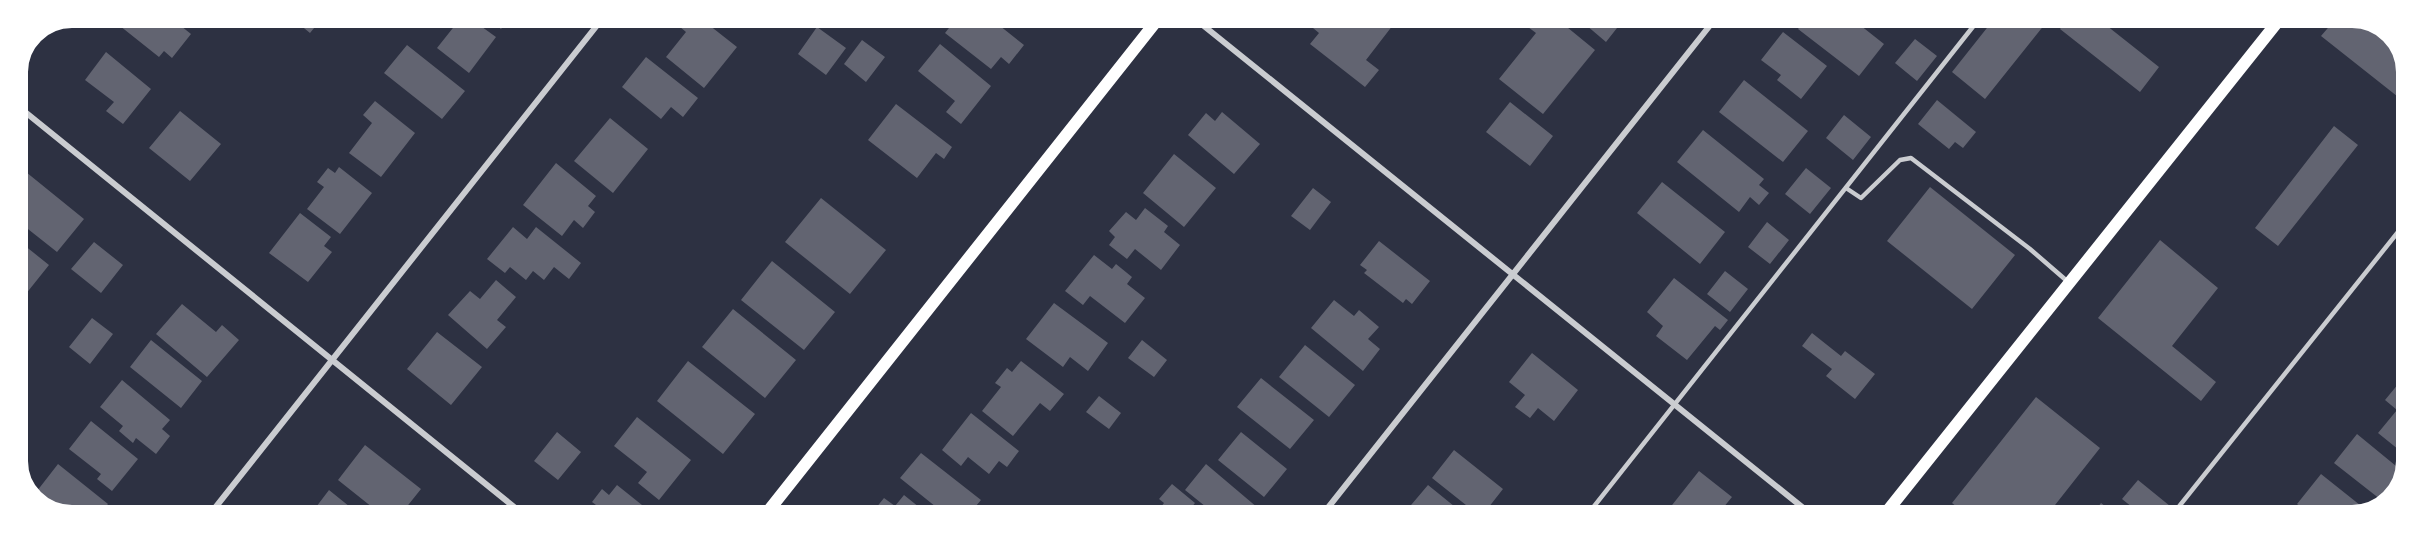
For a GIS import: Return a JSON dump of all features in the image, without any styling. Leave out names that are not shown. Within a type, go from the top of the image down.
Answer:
[{"type":"main road","points":[[770,509],[1154,24]]},
{"type":"main road","points":[[1889,509],[2276,24]]},
{"type":"street","points":[[215,509],[598,24]]},
{"type":"street","points":[[1202,24],[1805,509]]},
{"type":"street","points":[[1326,509],[1711,24]]},
{"type":"street","points":[[24,111],[516,509]]},
{"type":"lane","points":[[1592,509],[1975,24]]},
{"type":"lane","points":[[1846,188],[1861,198],[1900,160],[1911,158],[2030,249],[2070,283]]},
{"type":"lane","points":[[2177,509],[2400,230]]},
{"type":"building","points":[[122,24],[178,24],[191,34],[172,58],[164,51],[159,57],[120,26]]},
{"type":"building","points":[[299,24],[317,24],[310,33]]},
{"type":"building","points":[[456,24],[478,24],[496,37],[469,73],[437,48]]},
{"type":"building","points":[[495,24],[505,24],[501,29]]},
{"type":"building","points":[[677,24],[708,24],[737,47],[704,88],[666,57],[686,32]]},
{"type":"building","points":[[952,24],[998,24],[1024,45],[1009,64],[1001,57],[991,69],[945,33]]},
{"type":"building","points":[[1316,24],[1355,24],[1359,27],[1361,24],[1393,25],[1366,60],[1379,70],[1365,87],[1310,44],[1319,33],[1313,28]]},
{"type":"building","points":[[1531,24],[1563,24],[1595,50],[1543,114],[1499,79],[1536,33],[1528,27]]},
{"type":"building","points":[[1585,24],[1620,24],[1606,42]]},
{"type":"building","points":[[1802,24],[1859,24],[1884,44],[1859,76],[1798,29]]},
{"type":"building","points":[[1990,24],[2045,24],[1985,99],[1952,72]]},
{"type":"building","points":[[2064,24],[2105,24],[2159,67],[2140,92],[2060,29]]},
{"type":"building","points":[[2331,24],[2361,25],[2376,30],[2388,41],[2396,54],[2400,69],[2400,98],[2321,36]]},
{"type":"building","points":[[817,27],[846,48],[826,75],[798,54]]},
{"type":"building","points":[[1783,32],[1827,66],[1801,99],[1777,80],[1781,75],[1761,60]]},
{"type":"building","points":[[1915,39],[1937,56],[1917,81],[1895,63]]},
{"type":"building","points":[[862,40],[885,57],[866,82],[844,64]]},
{"type":"building","points":[[940,44],[991,86],[961,124],[946,112],[955,101],[918,71]]},
{"type":"building","points":[[407,45],[465,91],[442,119],[384,73]]},
{"type":"building","points":[[106,52],[151,89],[123,124],[106,111],[114,102],[85,80]]},
{"type":"building","points":[[646,57],[698,98],[683,117],[671,107],[661,119],[622,87]]},
{"type":"building","points":[[1744,80],[1808,131],[1783,162],[1719,112]]},
{"type":"building","points":[[1937,100],[1976,132],[1963,148],[1955,142],[1949,149],[1918,124]]},
{"type":"building","points":[[375,101],[415,133],[381,177],[349,153],[372,123],[363,115]]},
{"type":"building","points":[[1510,102],[1553,136],[1530,166],[1486,132]]},
{"type":"building","points":[[896,104],[952,147],[944,159],[936,153],[917,178],[868,140]]},
{"type":"building","points":[[180,111],[221,144],[190,181],[149,148]]},
{"type":"building","points":[[1222,112],[1260,144],[1234,174],[1188,135],[1206,113],[1215,121]]},
{"type":"building","points":[[1844,115],[1871,137],[1853,160],[1826,138]]},
{"type":"building","points":[[610,118],[648,149],[613,193],[574,161]]},
{"type":"building","points":[[2334,126],[2358,145],[2278,246],[2255,228]]},
{"type":"building","points":[[1703,130],[1764,179],[1759,185],[1769,193],[1759,205],[1750,197],[1739,212],[1677,162]]},
{"type":"building","points":[[1174,154],[1216,188],[1184,227],[1143,193]]},
{"type":"building","points":[[556,163],[596,196],[588,206],[595,212],[583,228],[574,220],[562,236],[523,205]]},
{"type":"building","points":[[339,167],[372,193],[340,234],[307,209],[324,187],[317,182],[328,168],[335,173]]},
{"type":"building","points":[[1806,168],[1831,188],[1810,214],[1785,194]]},
{"type":"building","points":[[26,172],[84,219],[57,252],[24,226],[24,174]]},
{"type":"building","points":[[1662,182],[1725,232],[1700,264],[1637,213]]},
{"type":"building","points":[[1930,187],[2015,255],[1972,309],[1887,241]]},
{"type":"building","points":[[1313,188],[1331,202],[1310,230],[1291,216]]},
{"type":"building","points":[[821,198],[886,250],[850,294],[785,242]]},
{"type":"building","points":[[1145,208],[1168,226],[1164,232],[1180,245],[1161,270],[1135,249],[1127,259],[1109,245],[1115,237],[1109,231],[1126,212],[1136,220]]},
{"type":"building","points":[[300,213],[331,237],[324,246],[332,252],[308,282],[269,253]]},
{"type":"building","points":[[1767,222],[1789,240],[1770,264],[1748,247]]},
{"type":"building","points":[[513,227],[527,239],[536,227],[581,263],[569,279],[554,267],[544,280],[533,271],[526,280],[510,267],[505,273],[487,259]]},
{"type":"building","points":[[2160,240],[2218,288],[2172,346],[2216,382],[2201,401],[2098,318]]},
{"type":"building","points":[[1379,241],[1430,281],[1412,304],[1406,299],[1403,303],[1364,273],[1367,270],[1360,265]]},
{"type":"building","points":[[94,242],[123,265],[101,293],[71,269]]},
{"type":"building","points":[[24,245],[49,265],[24,296]]},
{"type":"building","points":[[1094,255],[1112,269],[1116,264],[1132,277],[1127,284],[1145,298],[1125,323],[1090,296],[1083,305],[1065,291]]},
{"type":"building","points":[[772,261],[835,312],[804,350],[741,300]]},
{"type":"building","points":[[1725,271],[1748,289],[1730,312],[1707,294]]},
{"type":"building","points":[[1674,278],[1728,320],[1720,330],[1715,326],[1687,360],[1656,336],[1663,326],[1647,312]]},
{"type":"building","points":[[496,280],[516,297],[497,320],[506,327],[487,349],[448,315],[470,291],[480,299]]},
{"type":"building","points":[[1334,300],[1354,316],[1359,310],[1379,327],[1368,339],[1380,349],[1363,371],[1311,328]]},
{"type":"building","points":[[1054,303],[1108,343],[1088,371],[1070,357],[1063,367],[1026,339]]},
{"type":"building","points":[[182,304],[216,332],[222,325],[239,340],[207,377],[156,334]]},
{"type":"building","points":[[733,309],[796,360],[765,398],[702,347]]},
{"type":"building","points":[[92,318],[113,334],[90,364],[69,347]]},
{"type":"building","points":[[437,332],[482,367],[451,405],[407,369]]},
{"type":"building","points":[[1812,333],[1841,356],[1845,351],[1875,374],[1855,399],[1826,376],[1832,369],[1802,346]]},
{"type":"building","points":[[151,340],[202,381],[181,408],[130,367]]},
{"type":"building","points":[[1142,340],[1167,360],[1154,377],[1128,358]]},
{"type":"building","points":[[1305,345],[1355,385],[1329,417],[1279,377]]},
{"type":"building","points":[[1532,353],[1578,390],[1554,421],[1538,408],[1530,418],[1515,407],[1525,395],[1509,382]]},
{"type":"building","points":[[688,361],[755,414],[723,454],[657,401]]},
{"type":"building","points":[[1021,361],[1064,394],[1050,411],[1040,403],[1013,436],[982,411],[1001,387],[995,383],[1007,368],[1012,372]]},
{"type":"building","points":[[1261,378],[1314,420],[1290,449],[1237,407]]},
{"type":"building","points":[[122,380],[170,420],[162,429],[170,436],[156,454],[136,438],[133,443],[119,431],[123,426],[100,407]]},
{"type":"building","points":[[2400,384],[2400,451],[2378,433],[2397,410],[2385,400]]},
{"type":"building","points":[[1099,396],[1121,413],[1109,429],[1086,412]]},
{"type":"building","points":[[2036,397],[2100,448],[2052,509],[1960,509],[1952,503]]},
{"type":"building","points":[[971,413],[1019,451],[1007,467],[999,461],[989,474],[968,457],[961,466],[942,450]]},
{"type":"building","points":[[637,417],[691,460],[659,500],[638,483],[647,472],[614,446]]},
{"type":"building","points":[[91,421],[138,459],[112,491],[97,479],[101,474],[69,449]]},
{"type":"building","points":[[557,432],[581,452],[558,480],[534,461]]},
{"type":"building","points":[[1241,432],[1287,469],[1264,497],[1218,460]]},
{"type":"building","points":[[2357,434],[2399,469],[2392,487],[2380,499],[2334,463]]},
{"type":"building","points":[[365,445],[421,489],[405,509],[374,509],[338,480]]},
{"type":"building","points":[[1454,450],[1503,489],[1487,509],[1471,509],[1432,478]]},
{"type":"building","points":[[921,453],[981,500],[973,509],[939,509],[900,478]]},
{"type":"building","points":[[58,464],[108,504],[104,509],[63,508],[55,505],[37,491]]},
{"type":"building","points":[[1206,464],[1258,508],[1209,509],[1185,490]]},
{"type":"building","points":[[1699,471],[1732,497],[1722,509],[1669,509]]},
{"type":"building","points":[[2321,474],[2363,507],[2303,509],[2297,504]]},
{"type":"building","points":[[2138,480],[2170,506],[2167,509],[2134,509],[2122,499]]},
{"type":"building","points":[[1172,484],[1195,503],[1190,509],[1159,509],[1164,503],[1159,499]]},
{"type":"building","points":[[617,485],[647,509],[599,509],[592,502],[602,489],[609,495]]},
{"type":"building","points":[[1428,485],[1458,509],[1408,509]]},
{"type":"building","points":[[329,490],[353,509],[315,509]]},
{"type":"building","points":[[904,495],[922,509],[875,509],[884,498],[895,506]]},
{"type":"building","points":[[2101,503],[2109,509],[2096,509]]}]
